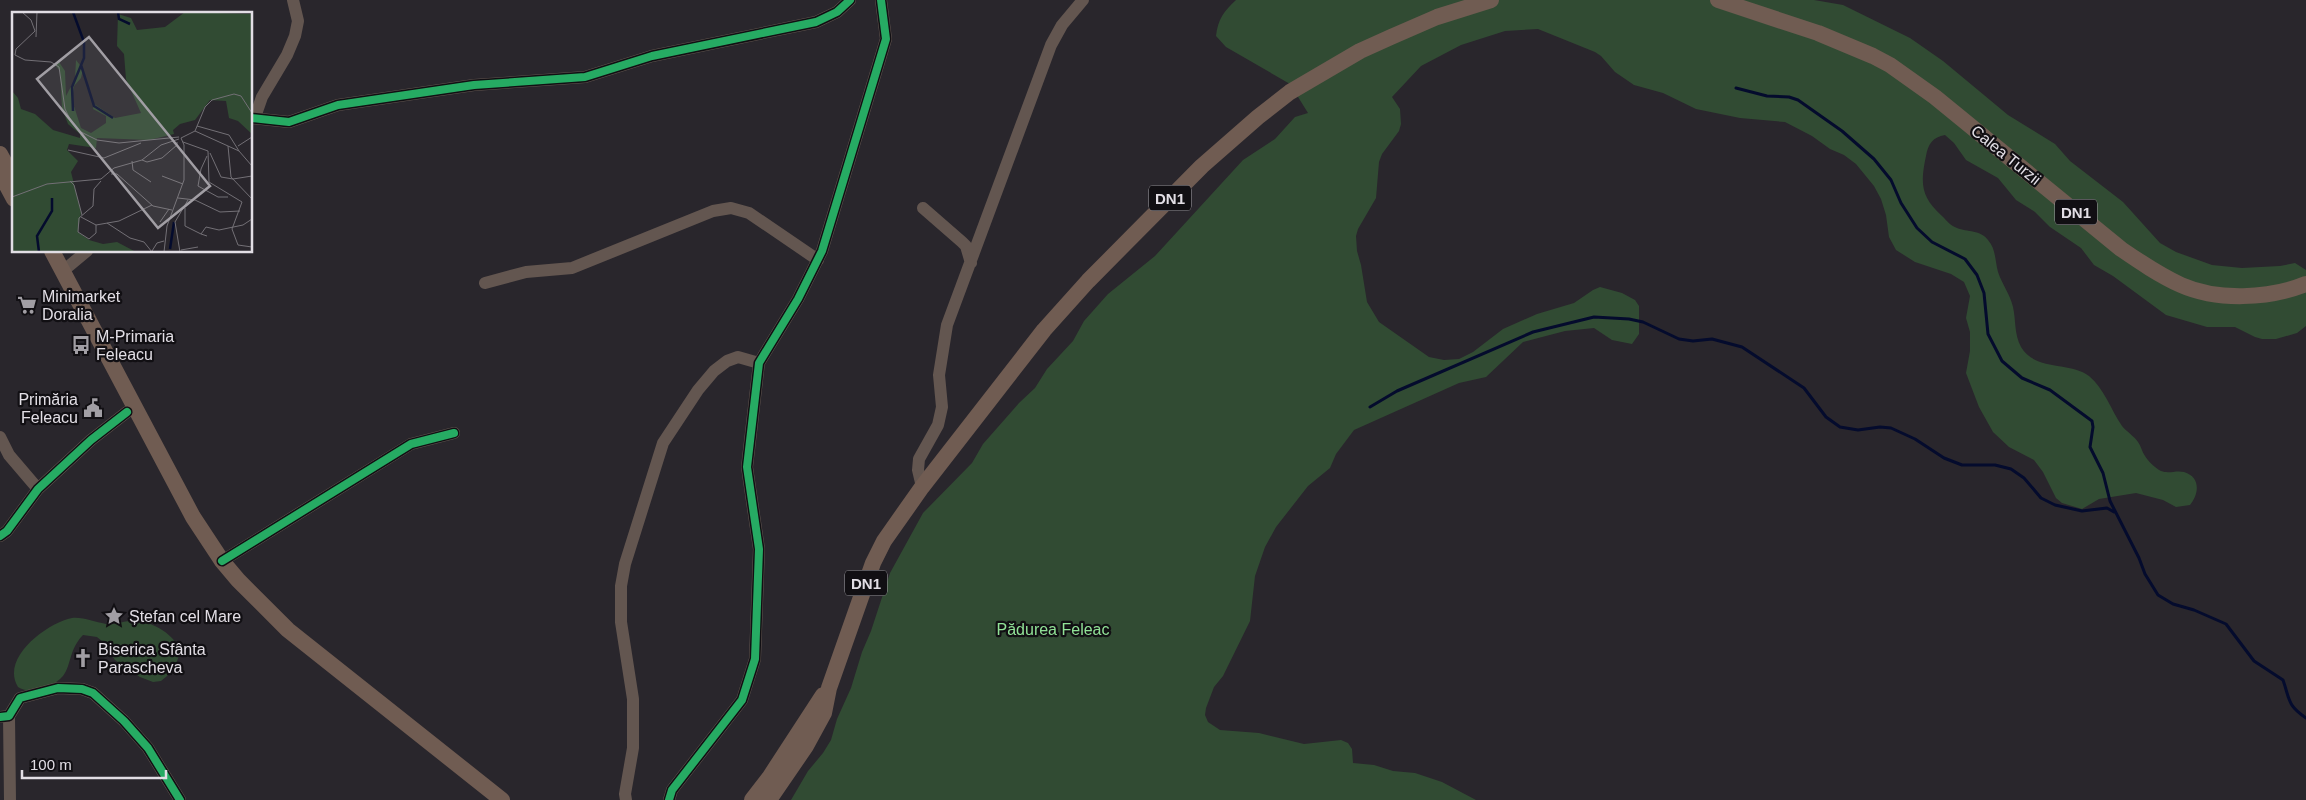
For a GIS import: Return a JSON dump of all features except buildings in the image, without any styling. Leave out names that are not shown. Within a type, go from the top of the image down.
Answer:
[{"type":"main road","name":"DN1","points":[[769,800],[816,729],[824,713],[829,688],[873,564],[884,541],[922,487],[1044,330],[1082,288],[1202,166],[1251,122],[1290,92],[1360,51],[1437,17],[1490,0]]},
{"type":"main road","name":"Calea Turzii","points":[[1718,0],[1818,33],[1873,56],[1913,80],[2121,249],[2182,286],[2202,291],[2250,296],[2273,293],[2306,284]]},
{"type":"main road","points":[[0,154],[12,176]]},
{"type":"main road","points":[[0,173],[12,195]]},
{"type":"main road","points":[[43,252],[185,521],[215,566],[247,604],[282,636],[486,800]]},
{"type":"main road","points":[[53,252],[193,517],[222,561],[252,596],[288,630],[502,800]]},
{"type":"main road","name":"DN1","points":[[752,800],[769,778],[829,688]]},
{"type":"street","points":[[293,0],[298,21],[295,36],[287,55],[262,97],[253,118],[289,122],[338,105],[474,85],[585,77],[652,56],[816,22],[837,12],[850,0]]},
{"type":"street","points":[[669,800],[672,790],[742,700],[755,659],[759,549],[748,467],[759,363],[818,260],[886,39],[881,0]]},
{"type":"street","points":[[922,487],[918,470],[919,459],[938,425],[942,407],[939,375],[947,325],[1051,45],[1062,25],[1083,0]]},
{"type":"street","points":[[485,283],[526,272],[572,268],[713,211],[731,208],[749,213],[818,260]]},
{"type":"street","points":[[923,208],[962,242],[971,263]]},
{"type":"street","points":[[63,271],[86,252]]},
{"type":"street","points":[[626,800],[625,794],[633,748],[633,699],[621,622],[620,586],[625,564],[663,443],[693,397],[714,370],[727,362],[738,357],[759,363]]},
{"type":"street","points":[[0,536],[7,531],[38,489],[91,440],[127,412]]},
{"type":"street","points":[[222,561],[411,444],[454,433]]},
{"type":"street","points":[[0,437],[9,455],[38,489]]},
{"type":"street","points":[[10,800],[5,716],[20,698],[58,688],[82,688],[93,693],[124,721],[148,748],[180,800]]},
{"type":"green space","name":"Pădurea Feleac","points":[[1236,0],[1814,0],[1843,5],[1910,38],[1943,61],[2008,115],[2055,144],[2070,161],[2123,202],[2160,243],[2176,252],[2212,265],[2242,268],[2280,266],[2295,263],[2306,270],[2306,326],[2297,333],[2276,339],[2262,339],[2235,327],[2207,327],[2166,315],[2113,276],[2094,265],[2081,248],[2050,227],[2035,212],[2016,200],[1998,178],[1966,160],[1954,143],[1945,135],[1934,139],[1928,148],[1924,166],[1923,182],[1926,196],[1935,209],[1951,225],[1982,234],[1991,244],[1998,272],[2012,302],[2017,337],[2027,355],[2044,363],[2081,371],[2089,376],[2103,393],[2122,426],[2136,440],[2150,462],[2161,471],[2190,474],[2197,486],[2197,491],[2190,505],[2176,507],[2163,500],[2136,493],[2099,499],[2082,509],[2062,503],[2056,498],[2043,472],[2034,460],[2009,447],[1993,432],[1979,407],[1966,373],[1970,351],[1970,332],[1966,318],[1970,296],[1964,282],[1951,274],[1915,262],[1896,250],[1889,237],[1886,215],[1881,199],[1874,186],[1856,164],[1812,136],[1785,122],[1740,118],[1696,109],[1663,93],[1634,85],[1615,72],[1595,52],[1538,29],[1505,31],[1461,45],[1421,66],[1392,97],[1400,109],[1401,124],[1399,131],[1382,154],[1379,162],[1376,198],[1356,236],[1367,302],[1379,322],[1429,357],[1444,360],[1459,359],[1473,352],[1503,329],[1537,314],[1574,303],[1600,287],[1622,293],[1635,300],[1639,306],[1639,334],[1632,344],[1612,340],[1594,328],[1565,331],[1523,342],[1486,377],[1459,383],[1354,430],[1336,454],[1330,468],[1308,486],[1276,527],[1265,547],[1255,576],[1250,621],[1223,676],[1214,687],[1205,715],[1208,722],[1220,730],[1259,733],[1304,744],[1341,740],[1348,743],[1352,749],[1353,763],[1374,765],[1393,771],[1415,773],[1442,782],[1476,800],[791,800],[808,771],[831,740],[837,719],[851,688],[890,573],[923,513],[972,463],[983,444],[1019,403],[1035,388],[1047,369],[1073,341],[1084,321],[1108,294],[1155,256],[1243,160],[1275,139],[1295,117],[1308,113],[1290,84],[1226,47],[1216,36],[1222,16]]},
{"type":"green space","points":[[72,618],[106,624],[137,621],[159,628],[177,643],[181,650],[176,664],[161,681],[153,682],[140,677],[115,660],[103,642],[97,637],[83,635],[73,651],[65,673],[60,679],[53,684],[41,688],[27,690],[18,687],[14,676],[15,665],[21,654],[39,634],[62,621]]},
{"type":"waterway","points":[[1736,88],[1767,96],[1789,97],[1798,100],[1842,131],[1874,159],[1891,180],[1901,203],[1917,228],[1932,242],[1965,259],[1977,275],[1984,293],[1988,334],[2002,361],[2022,378],[2050,390],[2092,421],[2090,447],[2103,473],[2110,501],[2139,558],[2145,574],[2158,595],[2173,604],[2194,610],[2226,624],[2254,661],[2283,680],[2292,706],[2306,718]]},
{"type":"waterway","points":[[1370,407],[1397,391],[1533,332],[1594,317],[1629,319],[1643,322],[1679,339],[1693,341],[1712,339],[1742,347],[1804,388],[1826,417],[1840,427],[1858,430],[1880,427],[1891,428],[1915,439],[1944,458],[1962,465],[1995,465],[2011,469],[2024,478],[2041,498],[2055,505],[2082,511],[2107,508],[2114,512]]},
{"type":"cycle path","points":[[252,118],[289,122],[338,105],[474,85],[585,77],[652,56],[816,22],[837,12],[850,0]]},
{"type":"cycle path","points":[[669,800],[672,790],[742,700],[755,659],[759,549],[747,467],[759,363],[798,299],[822,251],[886,39],[881,0]]},
{"type":"cycle path","points":[[0,536],[7,531],[38,489],[91,440],[127,412]]},
{"type":"cycle path","points":[[222,561],[411,444],[454,433]]},
{"type":"cycle path","points":[[0,717],[9,716],[20,698],[58,688],[82,689],[93,693],[124,721],[148,748],[180,800]]},
{"type":"place","name":"Minimarket Doralia","points":[[27,305]]},
{"type":"place","name":"M-Primaria Feleacu","points":[[81,345]]},
{"type":"place","name":"Primăria Feleacu","points":[[93,408]]},
{"type":"place","name":"Ștefan cel Mare","points":[[114,616]]},
{"type":"place","name":"Biserica Sfânta Parascheva","points":[[83,658]]}]
